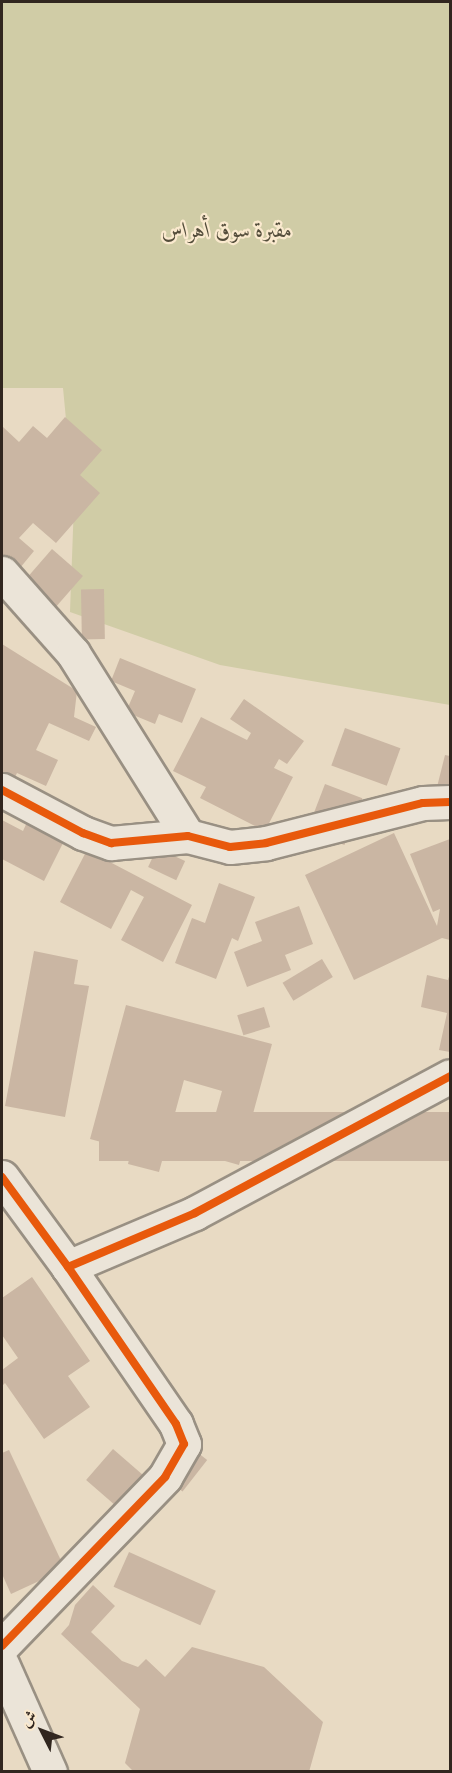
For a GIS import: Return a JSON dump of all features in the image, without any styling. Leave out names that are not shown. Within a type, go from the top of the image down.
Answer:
[{"type":"street","points":[[3,579],[74,653],[188,836]]},
{"type":"street","points":[[2,790],[83,833],[111,843],[188,836],[231,847],[266,843],[423,803],[450,802]]},
{"type":"street","points":[[68,1267],[195,1213],[450,1076]]},
{"type":"street","points":[[2,1177],[68,1267],[176,1424],[184,1444],[165,1477],[2,1646]]},
{"type":"street","points":[[2,1664],[50,1772]]},
{"type":"green space","name":"مقبرة سوق أهراس","points":[[2,2],[450,2],[450,705],[220,665],[70,612],[74,503],[63,388],[2,388]]},
{"type":"building","points":[[65,417],[102,450],[80,475],[100,493],[56,543],[33,523],[19,538],[34,551],[15,574],[2,562],[2,426],[19,442],[33,426],[47,438]]},
{"type":"building","points":[[52,549],[83,576],[55,608],[24,581]]},
{"type":"building","points":[[81,589],[104,589],[105,639],[82,639]]},
{"type":"building","points":[[2,644],[77,691],[74,717],[96,727],[89,741],[49,723],[36,750],[58,760],[46,786],[17,773],[10,787],[2,782]]},
{"type":"building","points":[[120,658],[196,689],[182,723],[159,714],[155,724],[126,712],[135,691],[111,681]]},
{"type":"building","points":[[244,699],[304,741],[287,764],[279,759],[274,768],[293,777],[265,831],[200,798],[206,787],[173,771],[201,717],[247,740],[251,733],[230,719]]},
{"type":"building","points":[[345,728],[400,748],[387,786],[331,766]]},
{"type":"building","points":[[445,755],[450,756],[450,815],[431,811]]},
{"type":"building","points":[[325,784],[362,798],[344,845],[307,831]]},
{"type":"building","points":[[2,820],[23,831],[28,820],[65,839],[44,881],[2,859]]},
{"type":"building","points":[[394,833],[437,926],[440,909],[433,912],[410,854],[450,839],[450,940],[442,938],[354,980],[305,875]]},
{"type":"building","points":[[157,848],[185,861],[176,880],[148,867]]},
{"type":"building","points":[[87,850],[192,905],[163,962],[121,940],[144,897],[131,890],[111,929],[60,902]]},
{"type":"building","points":[[219,883],[255,897],[238,941],[232,938],[216,979],[175,963],[192,918],[205,923]]},
{"type":"building","points":[[299,906],[313,944],[285,955],[291,970],[247,987],[234,952],[262,941],[255,922]]},
{"type":"building","points":[[34,951],[78,960],[74,984],[89,986],[65,1117],[5,1106]]},
{"type":"building","points":[[322,959],[333,977],[293,1001],[283,983]]},
{"type":"building","points":[[450,973],[450,1052],[439,1050],[447,1013],[421,1007],[427,975],[448,980]]},
{"type":"building","points":[[126,1005],[272,1044],[239,1165],[204,1155],[222,1091],[184,1080],[159,1172],[128,1164],[131,1150],[90,1139]]},
{"type":"building","points":[[264,1007],[270,1027],[243,1035],[237,1015]]},
{"type":"building","points":[[99,1112],[450,1112],[450,1161],[99,1161]]},
{"type":"building","points":[[32,1277],[90,1361],[68,1376],[90,1407],[44,1439],[5,1383],[2,1386],[2,1370],[18,1358],[2,1335],[2,1298]]},
{"type":"building","points":[[113,1449],[157,1487],[130,1518],[86,1480]]},
{"type":"building","points":[[193,1449],[207,1460],[183,1492],[168,1481]]},
{"type":"building","points":[[9,1450],[65,1569],[11,1594],[2,1574],[2,1453]]},
{"type":"building","points":[[129,1552],[216,1591],[200,1625],[114,1587]]},
{"type":"building","points":[[93,1585],[115,1606],[91,1632],[122,1661],[138,1667],[146,1659],[165,1677],[192,1647],[264,1667],[323,1722],[309,1772],[134,1772],[125,1763],[140,1709],[61,1634],[69,1625],[75,1605]]},
{"type":"cycle path","points":[[2,790],[83,833],[111,843],[188,836],[230,847],[266,843],[423,803],[450,802]]},
{"type":"cycle path","points":[[2,1177],[68,1267],[195,1213],[450,1076]]},
{"type":"cycle path","points":[[2,1646],[165,1477],[184,1444],[176,1424],[68,1267]]}]
